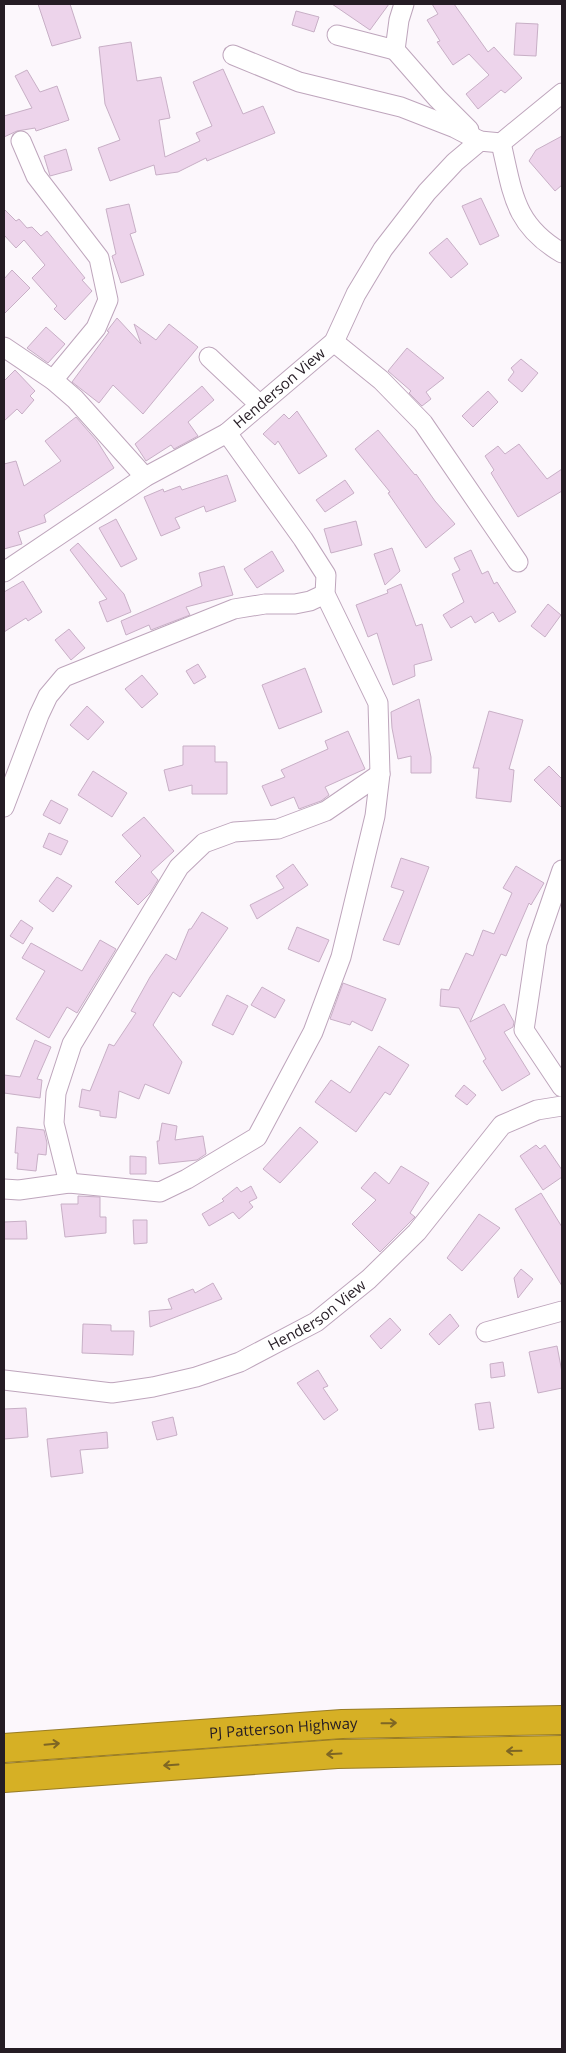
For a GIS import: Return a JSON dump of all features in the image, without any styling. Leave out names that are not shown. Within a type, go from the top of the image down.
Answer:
[{"type":"highway","name":"PJ Patterson Highway","points":[[4,1748],[342,1724],[562,1720]]},
{"type":"highway","name":"PJ Patterson Highway","points":[[4,1778],[336,1754],[562,1750]]},
{"type":"street","points":[[395,50],[404,4]]},
{"type":"street","points":[[337,35],[395,50],[437,98],[480,141]]},
{"type":"street","points":[[234,55],[299,82],[401,106],[456,128],[480,141],[501,143],[562,93]]},
{"type":"street","points":[[21,140],[36,176],[99,258],[108,300],[96,328],[52,380]]},
{"type":"street","name":"Henderson View","points":[[4,572],[144,477],[227,433],[334,342],[356,294],[383,249],[427,192],[455,162],[480,141]]},
{"type":"street","points":[[501,143],[511,188],[528,228],[544,243],[562,253]]},
{"type":"street","points":[[334,342],[381,380],[423,423],[518,562]]},
{"type":"street","points":[[4,347],[52,380],[75,399],[144,477]]},
{"type":"street","points":[[209,357],[260,404]]},
{"type":"street","points":[[4,1189],[19,1190],[70,1183],[160,1192],[187,1179],[257,1137],[313,1032],[341,957],[375,816],[380,774],[378,703],[325,594],[326,575],[303,539],[227,433]]},
{"type":"street","points":[[4,807],[38,715],[48,696],[64,677],[234,609],[265,604],[295,604],[325,594]]},
{"type":"street","points":[[70,1183],[54,1123],[56,1093],[72,1044],[179,866],[204,843],[234,832],[278,829],[326,811],[380,774]]},
{"type":"street","points":[[562,870],[537,943],[524,1030],[562,1087]]},
{"type":"street","name":"Henderson View","points":[[4,1380],[112,1393],[153,1387],[188,1379],[240,1362],[316,1322],[369,1279],[417,1232],[502,1125],[538,1110],[562,1106]]},
{"type":"street","points":[[486,1332],[562,1311]]},
{"type":"building","points":[[38,4],[70,4],[81,38],[52,46]]},
{"type":"building","points":[[332,4],[389,4],[370,30]]},
{"type":"building","points":[[432,4],[454,4],[488,52],[494,47],[522,78],[505,93],[501,90],[478,109],[466,94],[489,75],[469,54],[453,65],[437,42],[440,41],[427,20],[438,14]]},
{"type":"building","points":[[296,11],[319,17],[314,32],[292,25]]},
{"type":"building","points":[[516,23],[538,24],[536,56],[514,55]]},
{"type":"building","points":[[131,42],[137,81],[161,77],[170,118],[159,120],[165,157],[200,141],[196,133],[212,126],[193,82],[223,69],[243,114],[263,106],[275,133],[207,161],[206,158],[178,172],[156,175],[154,165],[110,181],[98,148],[120,140],[105,104],[99,47]]},
{"type":"building","points":[[27,70],[40,92],[57,86],[69,120],[36,131],[35,128],[17,131],[4,137],[4,116],[32,108],[15,76]]},
{"type":"building","points":[[562,136],[562,185],[555,191],[529,161],[536,150]]},
{"type":"building","points":[[66,149],[72,170],[50,176],[44,156]]},
{"type":"building","points":[[481,198],[499,236],[480,245],[462,206]]},
{"type":"building","points":[[129,204],[136,232],[130,234],[144,275],[121,283],[112,256],[116,254],[106,209]]},
{"type":"building","points":[[4,209],[16,221],[19,219],[27,228],[32,227],[41,236],[47,231],[85,278],[82,280],[92,291],[65,320],[54,309],[57,306],[32,278],[45,265],[24,240],[16,248],[4,235]]},
{"type":"building","points":[[447,238],[468,264],[451,278],[429,253]]},
{"type":"building","points":[[12,270],[30,288],[4,314],[4,279]]},
{"type":"building","points":[[117,318],[141,344],[134,324],[156,340],[169,324],[198,347],[143,414],[113,385],[99,403],[72,382],[109,332],[107,331]]},
{"type":"building","points":[[46,327],[65,344],[48,363],[27,348]]},
{"type":"building","points":[[407,348],[444,378],[426,392],[431,399],[422,406],[409,393],[411,391],[388,371]]},
{"type":"building","points":[[521,359],[538,373],[522,392],[508,380],[514,372],[511,368]]},
{"type":"building","points":[[15,370],[35,391],[30,396],[34,400],[22,414],[17,409],[4,421],[4,381]]},
{"type":"building","points":[[202,386],[214,400],[188,422],[198,436],[174,449],[171,445],[146,461],[135,444]]},
{"type":"building","points":[[488,391],[498,402],[473,427],[462,416]]},
{"type":"building","points":[[297,411],[327,456],[299,474],[278,441],[275,445],[263,434],[284,414],[289,419]]},
{"type":"building","points":[[76,417],[97,441],[114,468],[44,515],[46,522],[18,532],[22,544],[4,549],[4,464],[16,461],[24,486],[61,461],[45,441]]},
{"type":"building","points":[[378,430],[416,474],[435,501],[455,524],[426,548],[388,493],[390,492],[355,449]]},
{"type":"building","points":[[519,444],[547,479],[562,469],[562,491],[518,517],[491,473],[494,470],[485,456],[498,446],[505,454]]},
{"type":"building","points":[[227,475],[236,501],[206,512],[204,506],[175,518],[180,528],[161,536],[144,497],[163,489],[164,492],[180,486],[182,490]]},
{"type":"building","points":[[345,480],[354,493],[325,512],[316,500]]},
{"type":"building","points":[[116,519],[137,559],[121,567],[99,528]]},
{"type":"building","points":[[356,521],[362,545],[331,553],[324,529]]},
{"type":"building","points":[[78,543],[124,594],[131,612],[107,622],[99,602],[107,599],[70,550]]},
{"type":"building","points":[[392,548],[400,571],[385,585],[374,554]]},
{"type":"building","points":[[471,550],[482,574],[488,571],[494,584],[497,582],[516,612],[499,622],[493,612],[475,623],[471,616],[451,628],[443,615],[464,602],[452,574],[460,570],[454,558]]},
{"type":"building","points":[[272,551],[284,571],[257,588],[244,569]]},
{"type":"building","points":[[224,566],[233,595],[186,607],[190,615],[151,630],[149,625],[126,635],[121,621],[202,586],[199,573]]},
{"type":"building","points":[[23,581],[42,612],[28,621],[26,618],[4,632],[4,592]]},
{"type":"building","points":[[401,584],[416,626],[422,624],[432,660],[414,665],[415,676],[393,685],[377,633],[368,637],[356,605],[388,593],[387,590]]},
{"type":"building","points":[[548,604],[561,615],[545,637],[531,626]]},
{"type":"building","points":[[69,629],[85,648],[71,660],[55,640]]},
{"type":"building","points":[[198,664],[206,677],[194,684],[186,671]]},
{"type":"building","points":[[305,668],[322,712],[279,729],[262,685]]},
{"type":"building","points":[[142,675],[158,694],[142,708],[125,689]]},
{"type":"building","points":[[419,699],[431,757],[431,773],[411,773],[411,756],[398,759],[392,728],[391,712]]},
{"type":"building","points":[[87,706],[104,722],[88,740],[70,725]]},
{"type":"building","points":[[489,711],[523,720],[509,769],[514,770],[511,802],[476,798],[479,768],[473,768]]},
{"type":"building","points":[[348,731],[365,769],[325,787],[329,795],[321,801],[299,809],[294,797],[271,806],[262,786],[285,777],[281,770],[328,749],[325,741]]},
{"type":"building","points":[[183,746],[215,746],[215,762],[227,762],[227,794],[192,794],[192,785],[169,791],[164,770],[183,765]]},
{"type":"building","points":[[549,766],[562,779],[562,808],[534,780]]},
{"type":"building","points":[[93,771],[127,793],[112,817],[78,795]]},
{"type":"building","points":[[51,800],[68,809],[60,824],[43,815]]},
{"type":"building","points":[[144,817],[174,851],[151,872],[158,880],[150,893],[138,905],[115,882],[141,856],[122,835]]},
{"type":"building","points":[[49,833],[68,841],[61,855],[43,847]]},
{"type":"building","points":[[401,858],[429,867],[399,945],[383,940],[404,891],[391,887]]},
{"type":"building","points":[[293,864],[308,885],[257,919],[250,905],[284,888],[276,876]]},
{"type":"building","points":[[516,866],[544,883],[531,905],[529,903],[506,956],[501,954],[470,1022],[504,1004],[514,1022],[513,1027],[504,1032],[530,1074],[502,1091],[483,1061],[486,1059],[459,1008],[440,1006],[441,989],[449,990],[466,953],[473,956],[483,930],[494,934],[512,893],[503,888]]},
{"type":"building","points":[[57,877],[72,886],[53,912],[39,901]]},
{"type":"building","points":[[202,912],[228,928],[180,997],[173,992],[153,1025],[182,1062],[169,1094],[145,1084],[139,1099],[119,1091],[116,1118],[100,1116],[100,1111],[79,1107],[82,1089],[90,1091],[109,1044],[114,1046],[136,1013],[131,1011],[150,977],[166,954],[176,960],[189,929],[191,929]]},
{"type":"building","points":[[21,920],[33,928],[23,944],[10,936]]},
{"type":"building","points":[[297,927],[329,940],[319,962],[288,949]]},
{"type":"building","points":[[100,940],[116,949],[77,1013],[67,1007],[49,1038],[16,1019],[45,971],[22,958],[31,943],[82,971]]},
{"type":"building","points":[[343,983],[386,999],[372,1031],[352,1021],[350,1025],[330,1019]]},
{"type":"building","points":[[262,987],[285,1000],[275,1018],[251,1005]]},
{"type":"building","points":[[227,995],[248,1006],[233,1035],[212,1025]]},
{"type":"building","points":[[35,1040],[51,1047],[37,1079],[42,1080],[40,1098],[4,1093],[4,1075],[20,1077]]},
{"type":"building","points":[[379,1046],[409,1065],[390,1095],[385,1092],[356,1132],[315,1102],[331,1080],[350,1093]]},
{"type":"building","points":[[464,1085],[476,1095],[467,1105],[455,1096]]},
{"type":"building","points":[[162,1123],[177,1126],[175,1140],[203,1136],[206,1154],[197,1160],[159,1164],[157,1141],[159,1141]]},
{"type":"building","points":[[17,1127],[44,1130],[47,1143],[46,1155],[38,1154],[36,1171],[17,1169],[18,1153],[15,1153]]},
{"type":"building","points":[[300,1127],[318,1142],[280,1183],[263,1169]]},
{"type":"building","points":[[536,1145],[540,1149],[545,1145],[562,1170],[562,1177],[543,1190],[520,1156]]},
{"type":"building","points":[[130,1156],[146,1157],[146,1174],[130,1174]]},
{"type":"building","points":[[401,1166],[429,1183],[410,1213],[415,1217],[380,1252],[352,1224],[376,1200],[361,1188],[375,1172],[389,1184]]},
{"type":"building","points":[[251,1186],[257,1198],[249,1202],[253,1207],[239,1219],[233,1212],[209,1226],[202,1214],[224,1201],[222,1199],[237,1187],[241,1192]]},
{"type":"building","points":[[541,1193],[562,1227],[562,1286],[515,1209]]},
{"type":"building","points":[[78,1196],[100,1197],[100,1217],[106,1217],[106,1233],[65,1237],[61,1204],[78,1204]]},
{"type":"building","points":[[479,1214],[500,1228],[462,1271],[447,1258]]},
{"type":"building","points":[[133,1220],[147,1220],[147,1243],[134,1244]]},
{"type":"building","points":[[26,1221],[27,1239],[4,1239],[4,1222]]},
{"type":"building","points":[[521,1269],[533,1279],[518,1298],[514,1278]]},
{"type":"building","points":[[213,1283],[222,1299],[150,1327],[149,1311],[172,1309],[168,1299],[193,1289],[195,1293]]},
{"type":"building","points":[[450,1314],[459,1326],[439,1345],[429,1334]]},
{"type":"building","points":[[390,1318],[401,1330],[381,1349],[370,1336]]},
{"type":"building","points":[[83,1324],[111,1325],[111,1331],[134,1331],[133,1355],[82,1353]]},
{"type":"building","points":[[557,1346],[562,1372],[562,1388],[538,1393],[529,1352]]},
{"type":"building","points":[[503,1362],[505,1376],[491,1378],[490,1364]]},
{"type":"building","points":[[318,1370],[328,1386],[323,1388],[338,1410],[324,1420],[297,1383]]},
{"type":"building","points":[[490,1402],[494,1428],[479,1430],[475,1404]]},
{"type":"building","points":[[26,1408],[28,1437],[4,1439],[4,1409]]},
{"type":"building","points":[[173,1417],[177,1435],[157,1440],[152,1422]]},
{"type":"building","points":[[107,1432],[108,1448],[80,1450],[83,1473],[51,1477],[47,1439]]}]
